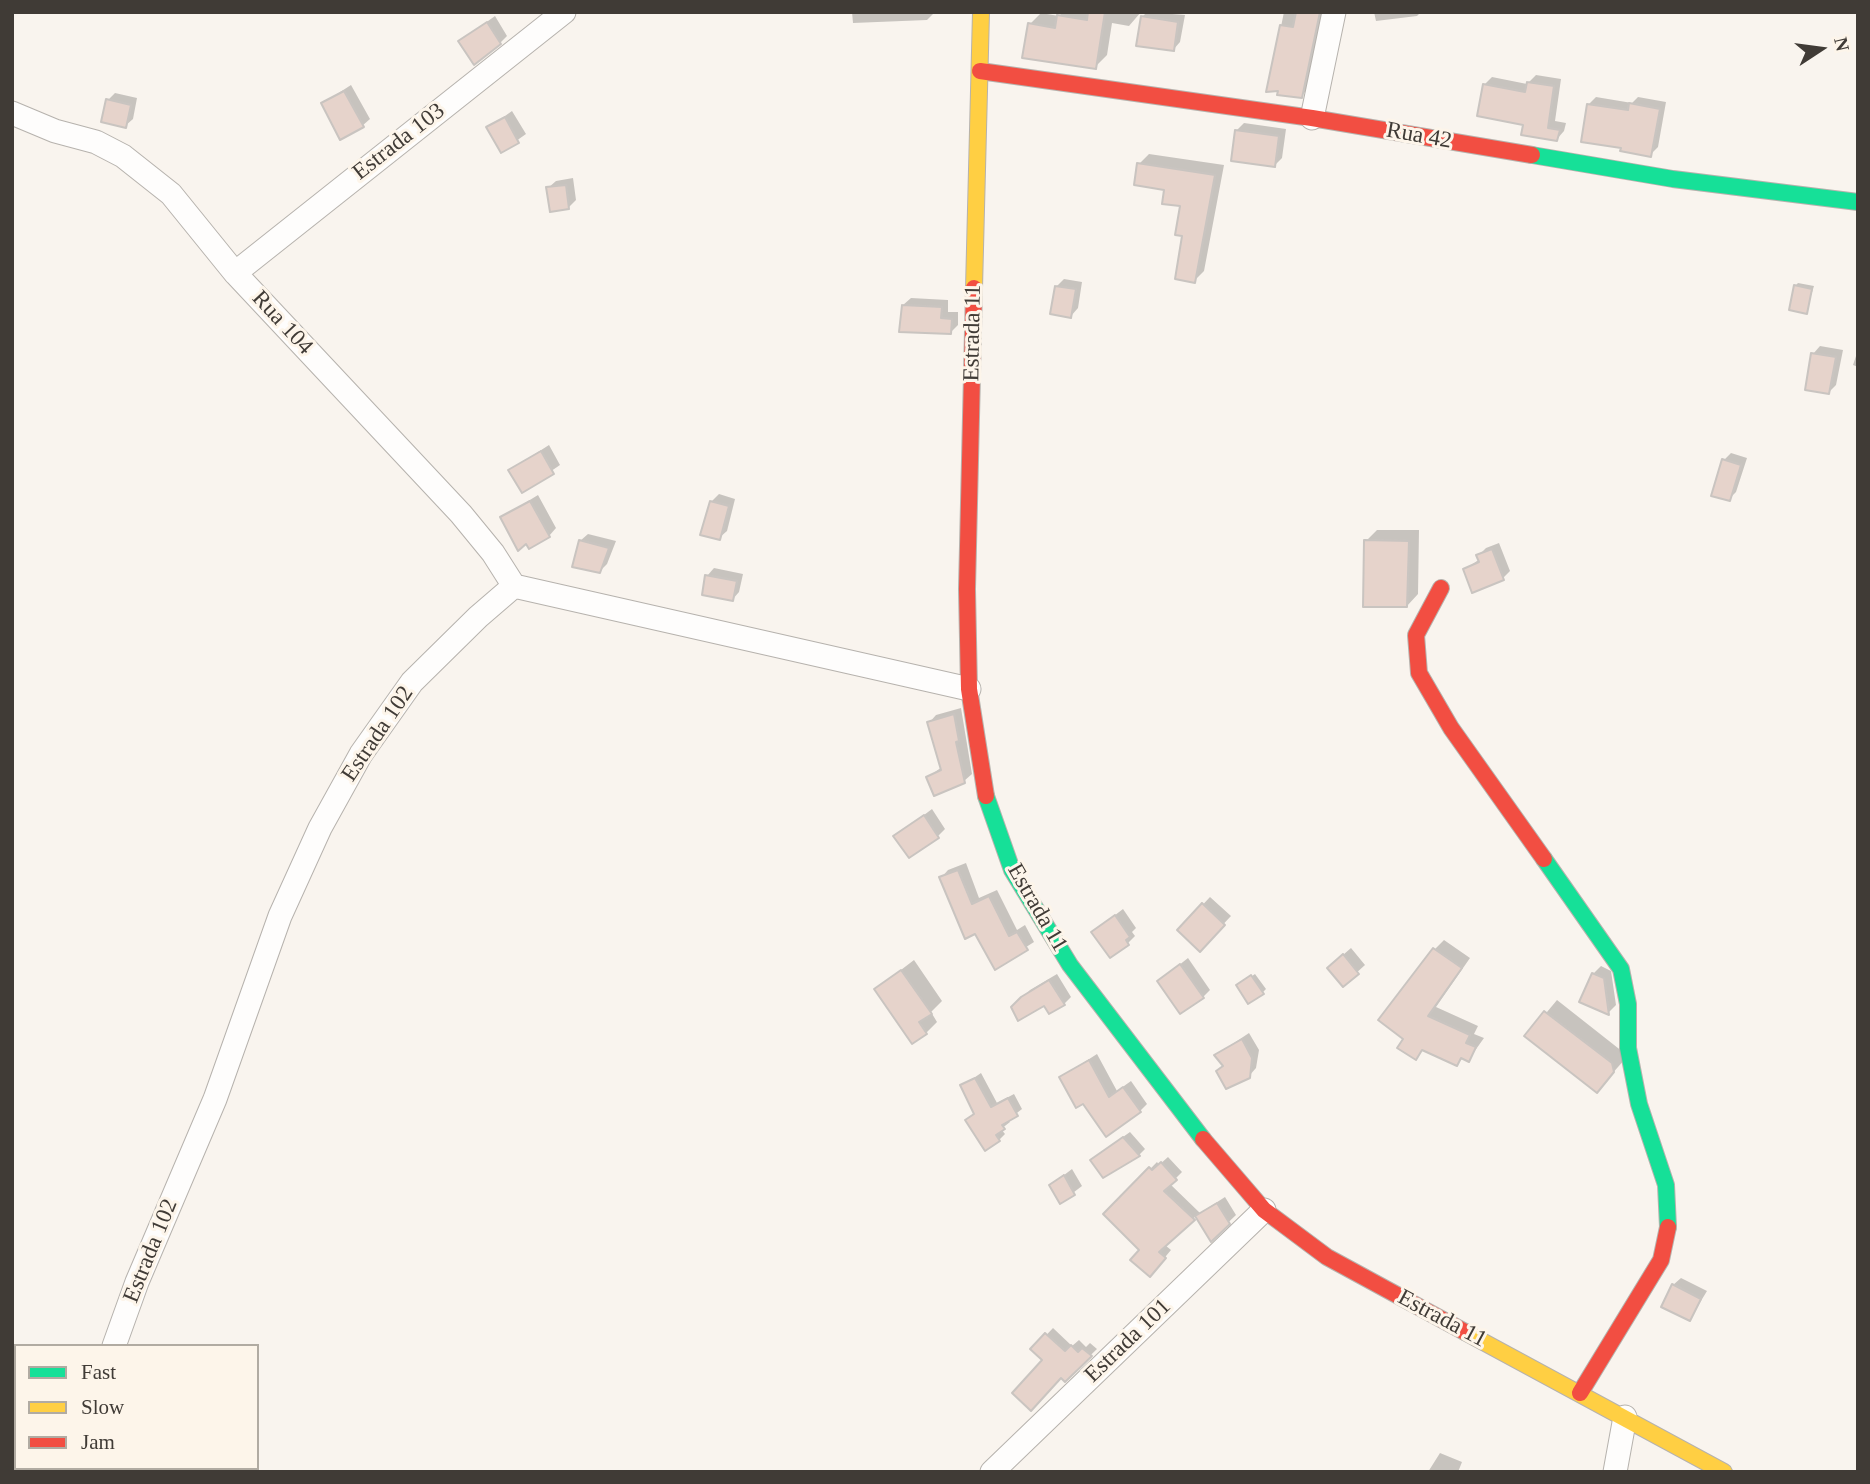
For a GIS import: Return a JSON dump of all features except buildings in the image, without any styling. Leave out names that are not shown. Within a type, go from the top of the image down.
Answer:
[{"type":"street","name":"Estrada 103","points":[[235,273],[564,12]]},
{"type":"street","name":"Estrada 11","points":[[981,12],[967,589],[969,689],[986,797],[1012,870],[1070,965],[1226,1169],[1264,1210],[1327,1257],[1724,1472]]},
{"type":"street","points":[[1312,118],[1334,12]]},
{"type":"street","name":"Rua 42","points":[[980,71],[1312,118],[1673,179],[1858,202]]},
{"type":"street","name":"Rua 104","points":[[12,113],[55,131],[96,142],[143,170],[171,194],[235,273],[461,514],[493,553],[513,586]]},
{"type":"street","points":[[513,586],[969,689]]},
{"type":"street","name":"Estrada 102","points":[[115,1344],[137,1282],[215,1099],[280,916],[320,828],[361,754],[412,682],[513,586]]},
{"type":"street","points":[[1441,588],[1416,635],[1419,673],[1451,728],[1621,969],[1628,1004],[1628,1048],[1639,1104],[1666,1185],[1668,1228],[1661,1259],[1580,1393]]},
{"type":"street","name":"Estrada 101","points":[[992,1472],[1264,1210]]},
{"type":"street","points":[[1615,1472],[1625,1417]]},
{"type":"traffic: fast","points":[[1532,155],[1673,179],[1858,202]]},
{"type":"traffic: fast","points":[[986,796],[1012,870],[1070,965],[1203,1139]]},
{"type":"traffic: fast","points":[[1544,859],[1621,969],[1628,1004],[1628,1048],[1639,1104],[1666,1185],[1668,1227]]},
{"type":"traffic: slow","points":[[974,288],[981,12]]},
{"type":"traffic: slow","points":[[1465,1332],[1724,1472]]},
{"type":"traffic: jam","points":[[980,71],[1312,118],[1532,155]]},
{"type":"traffic: jam","points":[[974,288],[967,589],[969,689],[986,796]]},
{"type":"traffic: jam","points":[[1441,588],[1416,635],[1419,673],[1451,728],[1544,859]]},
{"type":"traffic: jam","points":[[1203,1139],[1264,1210],[1327,1257],[1465,1332]]},
{"type":"traffic: jam","points":[[1580,1393],[1661,1260],[1668,1227]]}]
